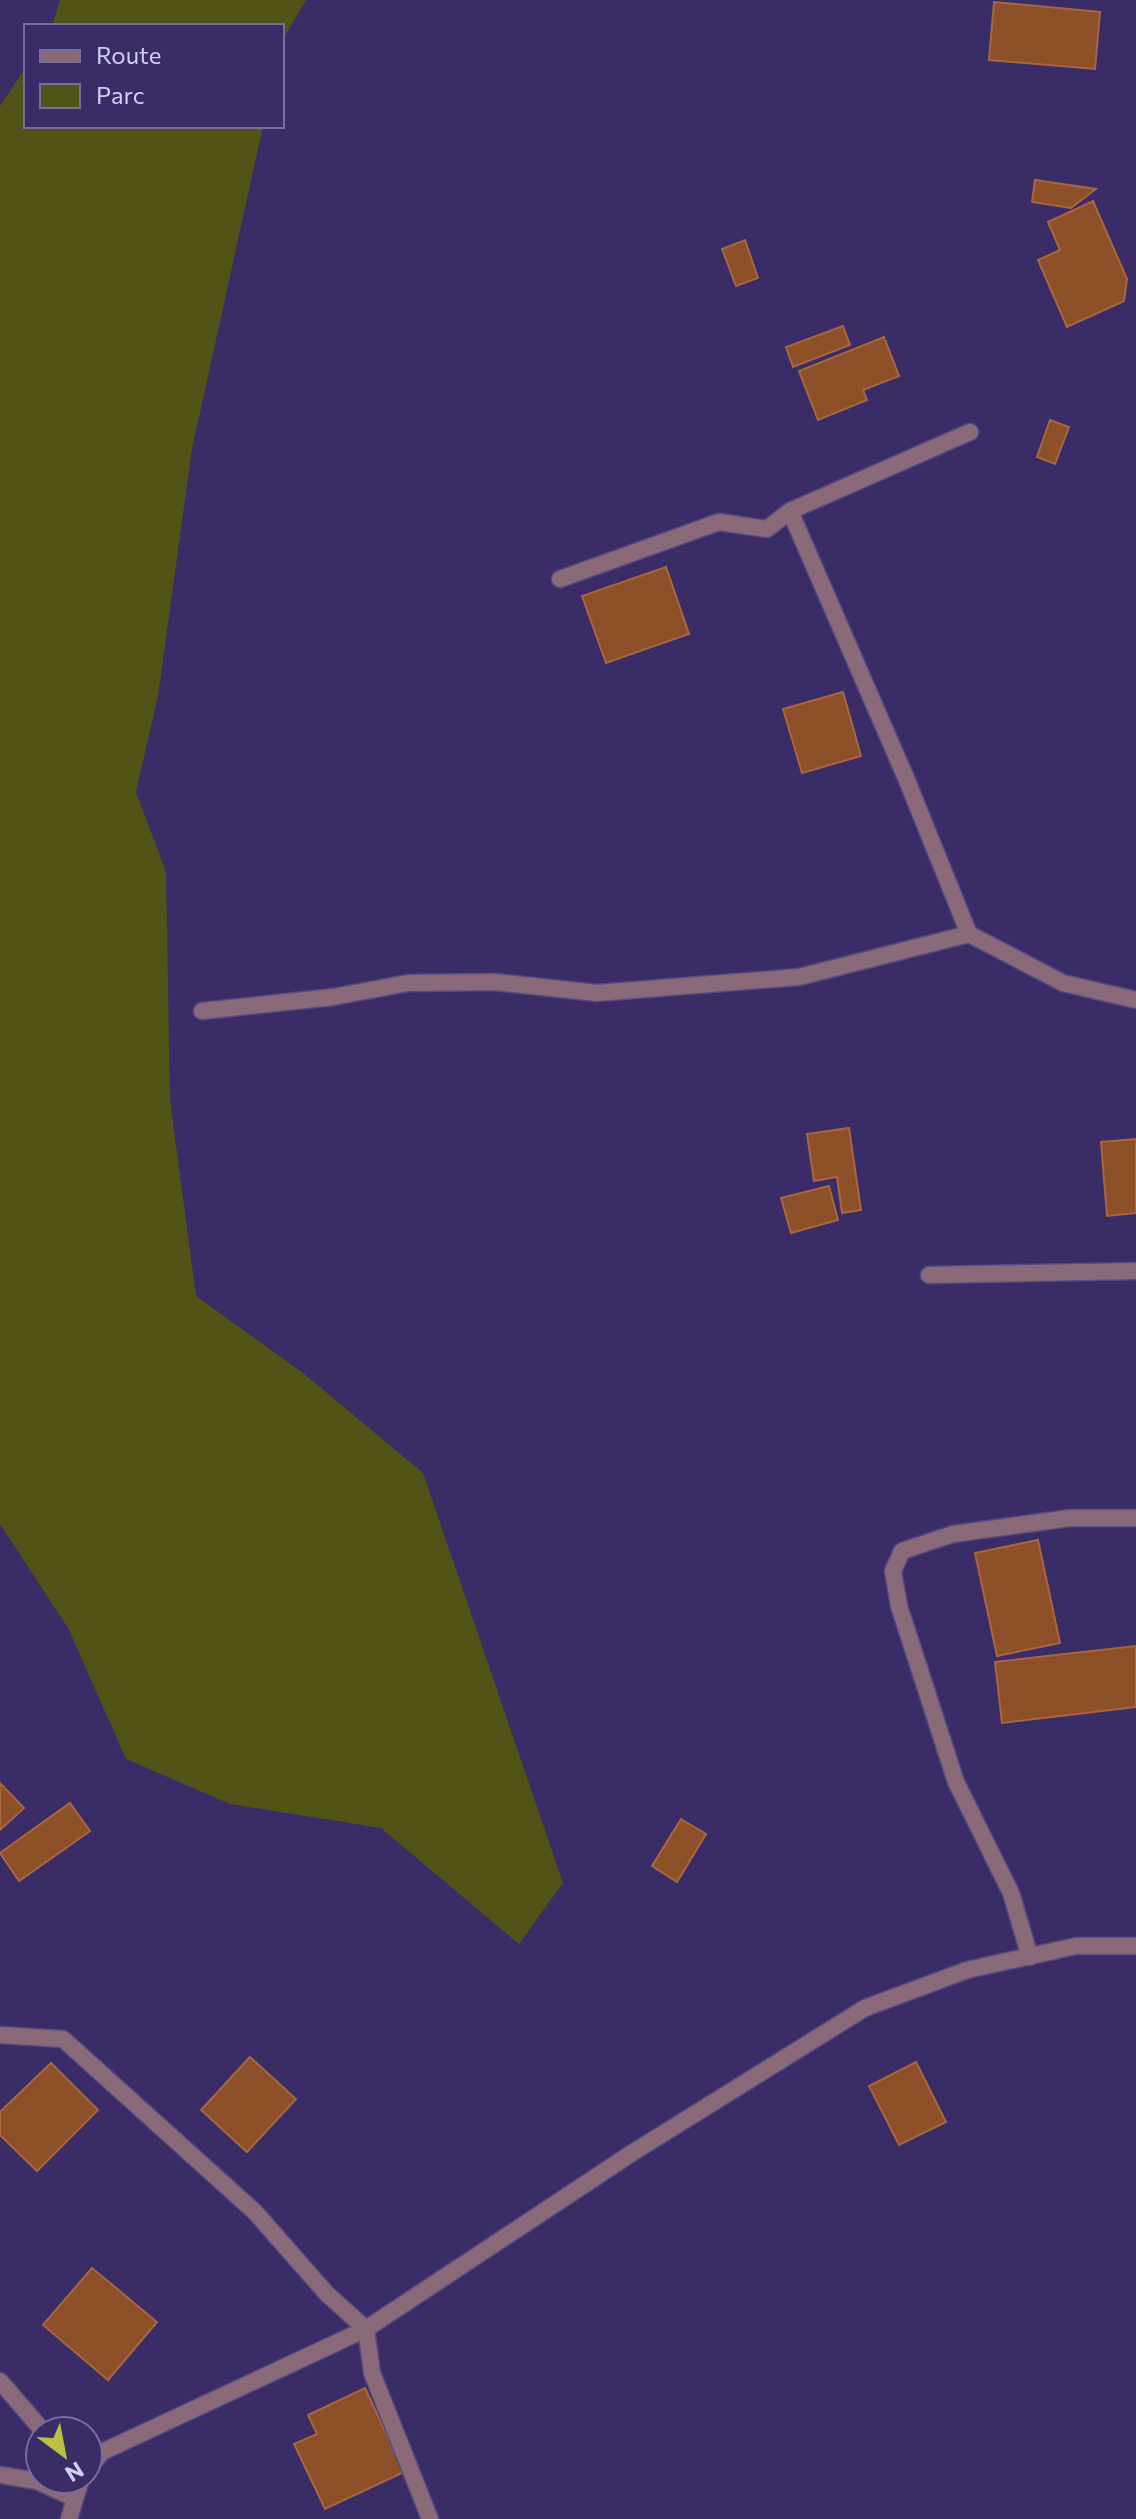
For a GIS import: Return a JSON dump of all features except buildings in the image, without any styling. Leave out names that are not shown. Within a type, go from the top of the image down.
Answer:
[{"type":"street","points":[[560,579],[719,522],[767,529],[790,511],[970,432]]},
{"type":"street","points":[[790,511],[906,778],[969,934],[1063,983],[1136,1000]]},
{"type":"street","points":[[202,1011],[333,997],[408,983],[495,982],[597,993],[799,977],[969,934]]},
{"type":"street","points":[[929,1275],[1136,1271]]},
{"type":"street","points":[[1030,1957],[1011,1893],[956,1782],[899,1606],[893,1571],[902,1551],[953,1534],[1070,1518],[1136,1518]]},
{"type":"street","points":[[104,2451],[366,2329],[632,2153],[865,2008],[967,1970],[1076,1946],[1136,1946]]},
{"type":"street","points":[[0,2035],[63,2039],[255,2212],[327,2294],[366,2329],[372,2373],[430,2519]]},
{"type":"street","points":[[0,2381],[29,2415]]},
{"type":"street","points":[[0,2475],[37,2481],[74,2498]]},
{"type":"street","points":[[69,2519],[75,2495]]},
{"type":"green space","points":[[60,0],[306,0],[284,38],[284,24],[53,24]]},
{"type":"green space","points":[[24,70],[24,128],[263,128],[192,449],[158,696],[136,792],[166,872],[170,1100],[196,1296],[303,1373],[423,1473],[563,1883],[519,1944],[381,1828],[230,1804],[126,1759],[68,1628],[0,1524],[0,106]]}]
